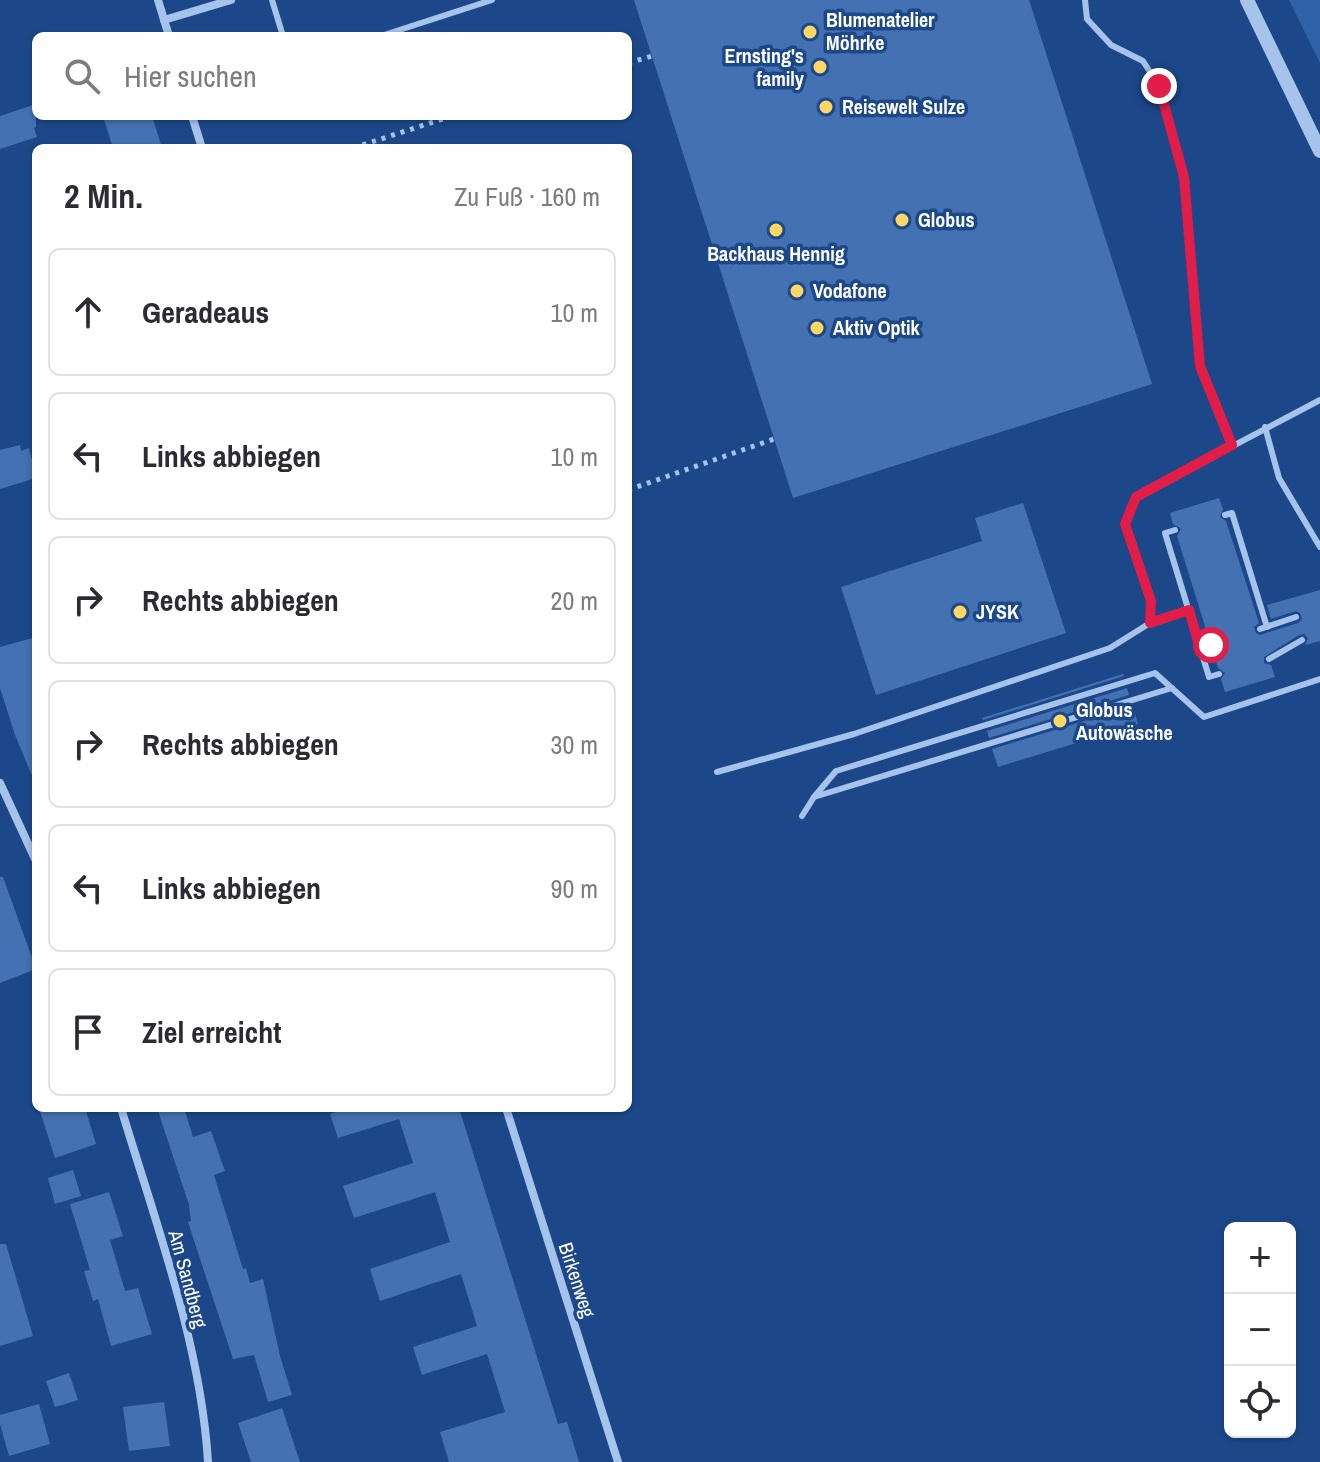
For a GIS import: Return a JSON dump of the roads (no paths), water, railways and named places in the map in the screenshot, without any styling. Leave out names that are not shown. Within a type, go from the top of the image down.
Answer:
[{"type":"street","points":[[158,0],[168,32]]},
{"type":"street","points":[[164,20],[231,0]]},
{"type":"street","points":[[1247,0],[1320,151]]},
{"type":"street","points":[[193,120],[201,144]]},
{"type":"street","points":[[0,783],[32,852]]},
{"type":"street","name":"Am Sandberg","points":[[122,1112],[165,1251],[192,1354],[202,1398],[208,1462]]},
{"type":"street","name":"Birkenweg","points":[[507,1112],[618,1462]]},
{"type":"lane","points":[[272,0],[282,32]]},
{"type":"lane","points":[[393,32],[492,0]]},
{"type":"lane","points":[[1085,0],[1087,19],[1111,45],[1143,61],[1159,86],[1184,177],[1200,366],[1232,445]]},
{"type":"lane","points":[[1150,623],[1151,601],[1125,524],[1136,497],[1320,400]]},
{"type":"lane","points":[[1265,427],[1279,478],[1320,547]]},
{"type":"lane","points":[[1225,515],[1232,513],[1237,543],[1263,628],[1296,617]]},
{"type":"lane","points":[[1175,530],[1165,533],[1191,619],[1209,677],[1219,674]]},
{"type":"lane","points":[[1174,563],[1184,559]]},
{"type":"lane","points":[[1183,591],[1193,588]]},
{"type":"lane","points":[[717,772],[854,734],[1095,654],[1150,623],[1189,610]]},
{"type":"lane","points":[[1191,619],[1202,616]]},
{"type":"lane","points":[[1269,659],[1302,640]]},
{"type":"lane","points":[[1200,648],[1211,645]]},
{"type":"lane","points":[[802,816],[836,771],[1155,673],[1204,717],[1320,679]]},
{"type":"lane","points":[[814,797],[1172,688]]},
{"type":"place","name":"Blumenatelier Möhrke","points":[[810,32]]},
{"type":"place","name":"Ernsting's family","points":[[820,67]]},
{"type":"place","name":"Reisewelt Sulze","points":[[826,107]]},
{"type":"place","name":"Globus","points":[[902,220]]},
{"type":"place","name":"Backhaus Hennig","points":[[776,230]]},
{"type":"place","name":"Vodafone","points":[[797,291]]},
{"type":"place","name":"Aktiv Optik","points":[[817,328]]},
{"type":"place","name":"JYSK","points":[[960,612]]},
{"type":"place","name":"Globus Autowäsche","points":[[1060,721]]}]
